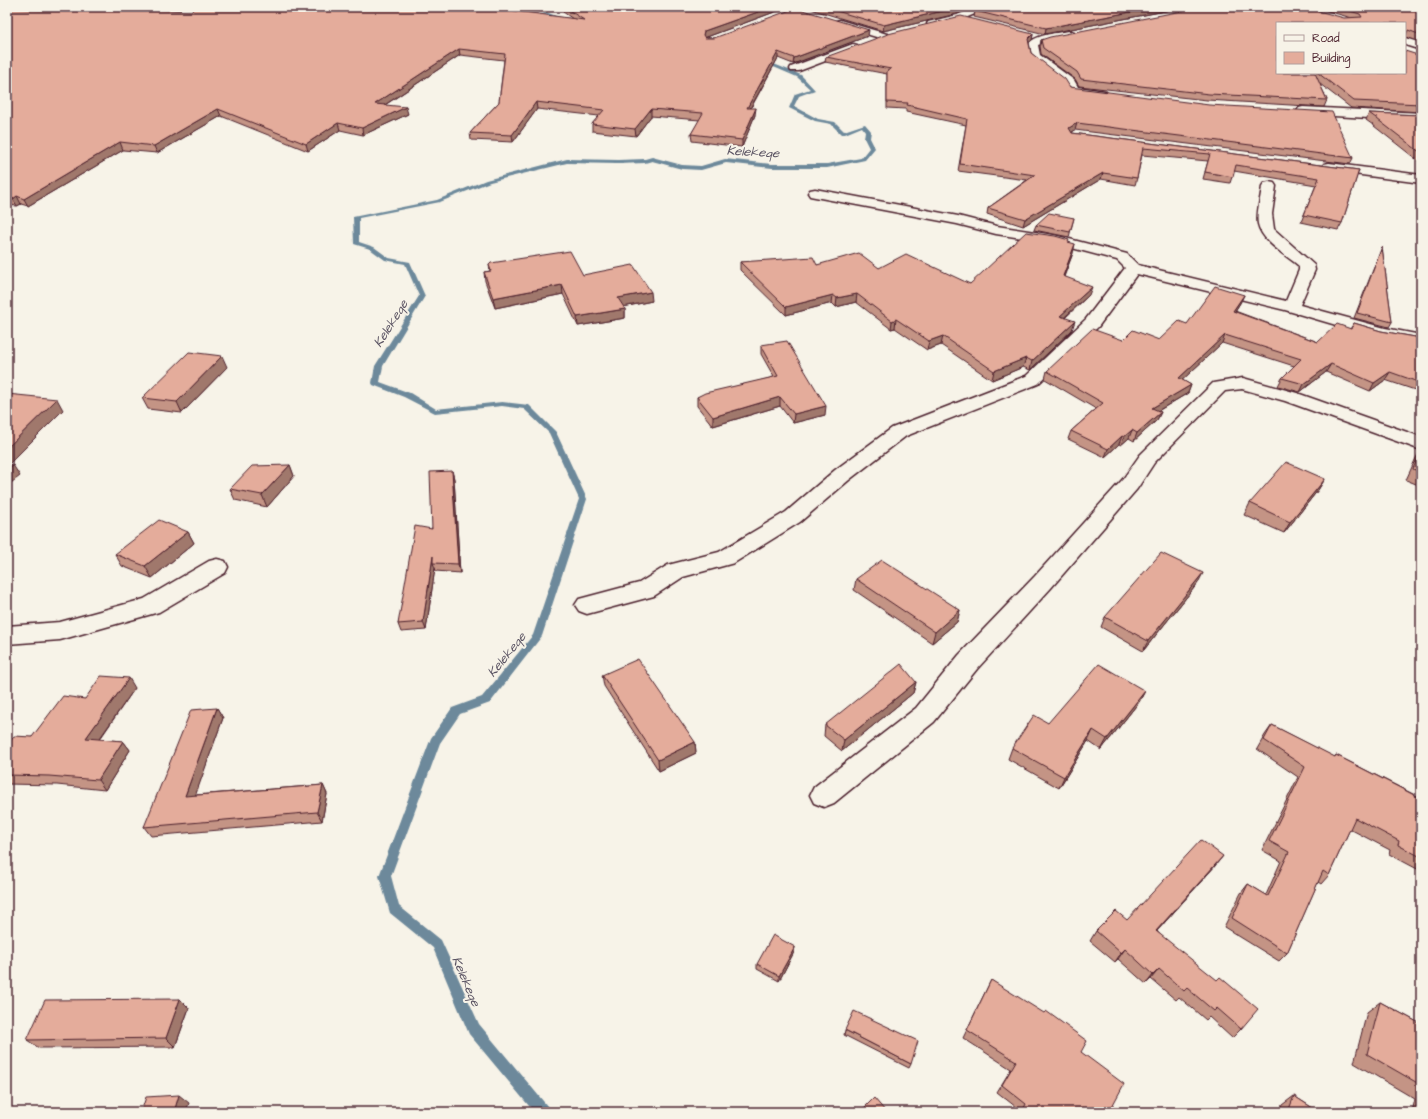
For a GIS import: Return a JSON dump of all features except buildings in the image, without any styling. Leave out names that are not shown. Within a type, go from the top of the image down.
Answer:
[{"type":"street","points":[[922,26],[960,17],[986,7]]},
{"type":"street","points":[[7,9],[86,8]]},
{"type":"street","points":[[960,17],[980,22]]},
{"type":"street","points":[[795,68],[887,35],[832,20]]},
{"type":"street","points":[[1083,32],[1045,39],[1032,44],[1035,56],[1070,82],[1073,90],[1112,94]]},
{"type":"street","points":[[1032,35],[1045,39]]},
{"type":"street","points":[[1406,41],[1421,47]]},
{"type":"street","points":[[1288,111],[1421,117]]},
{"type":"street","points":[[1318,166],[1421,179]]},
{"type":"street","points":[[1269,186],[1265,221],[1266,228],[1273,238],[1306,265],[1308,270],[1291,307]]},
{"type":"street","points":[[815,193],[958,220],[996,230],[1054,239],[1122,257],[1133,268],[1291,307],[1383,333],[1421,340]]},
{"type":"street","points":[[587,605],[646,590],[676,571],[726,558],[793,517],[842,475],[899,432],[1032,380],[1092,323],[1133,268]]},
{"type":"street","points":[[824,795],[926,715],[968,662],[1043,582],[1130,484],[1147,459],[1219,387],[1243,383],[1291,397],[1421,444]]},
{"type":"street","points":[[7,635],[60,631],[151,606],[217,567]]},
{"type":"waterway","name":"Kelekeqe","points":[[529,7],[562,19]]},
{"type":"waterway","name":"Kelekeqe","points":[[543,1112],[474,1029],[437,944],[394,909],[385,876],[435,741],[456,711],[486,700],[537,636],[583,499],[552,432],[526,407],[502,404],[435,411],[407,395],[376,383],[379,366],[422,296],[408,263],[387,259],[372,248],[356,243],[356,217],[438,201],[488,181],[567,161],[618,162],[645,161],[652,159],[682,167],[701,168],[725,161],[772,166],[827,166],[863,159],[872,148],[867,138],[868,131],[863,125],[843,133],[833,123],[817,120],[791,107],[797,95],[813,90],[799,76],[764,61]]}]
